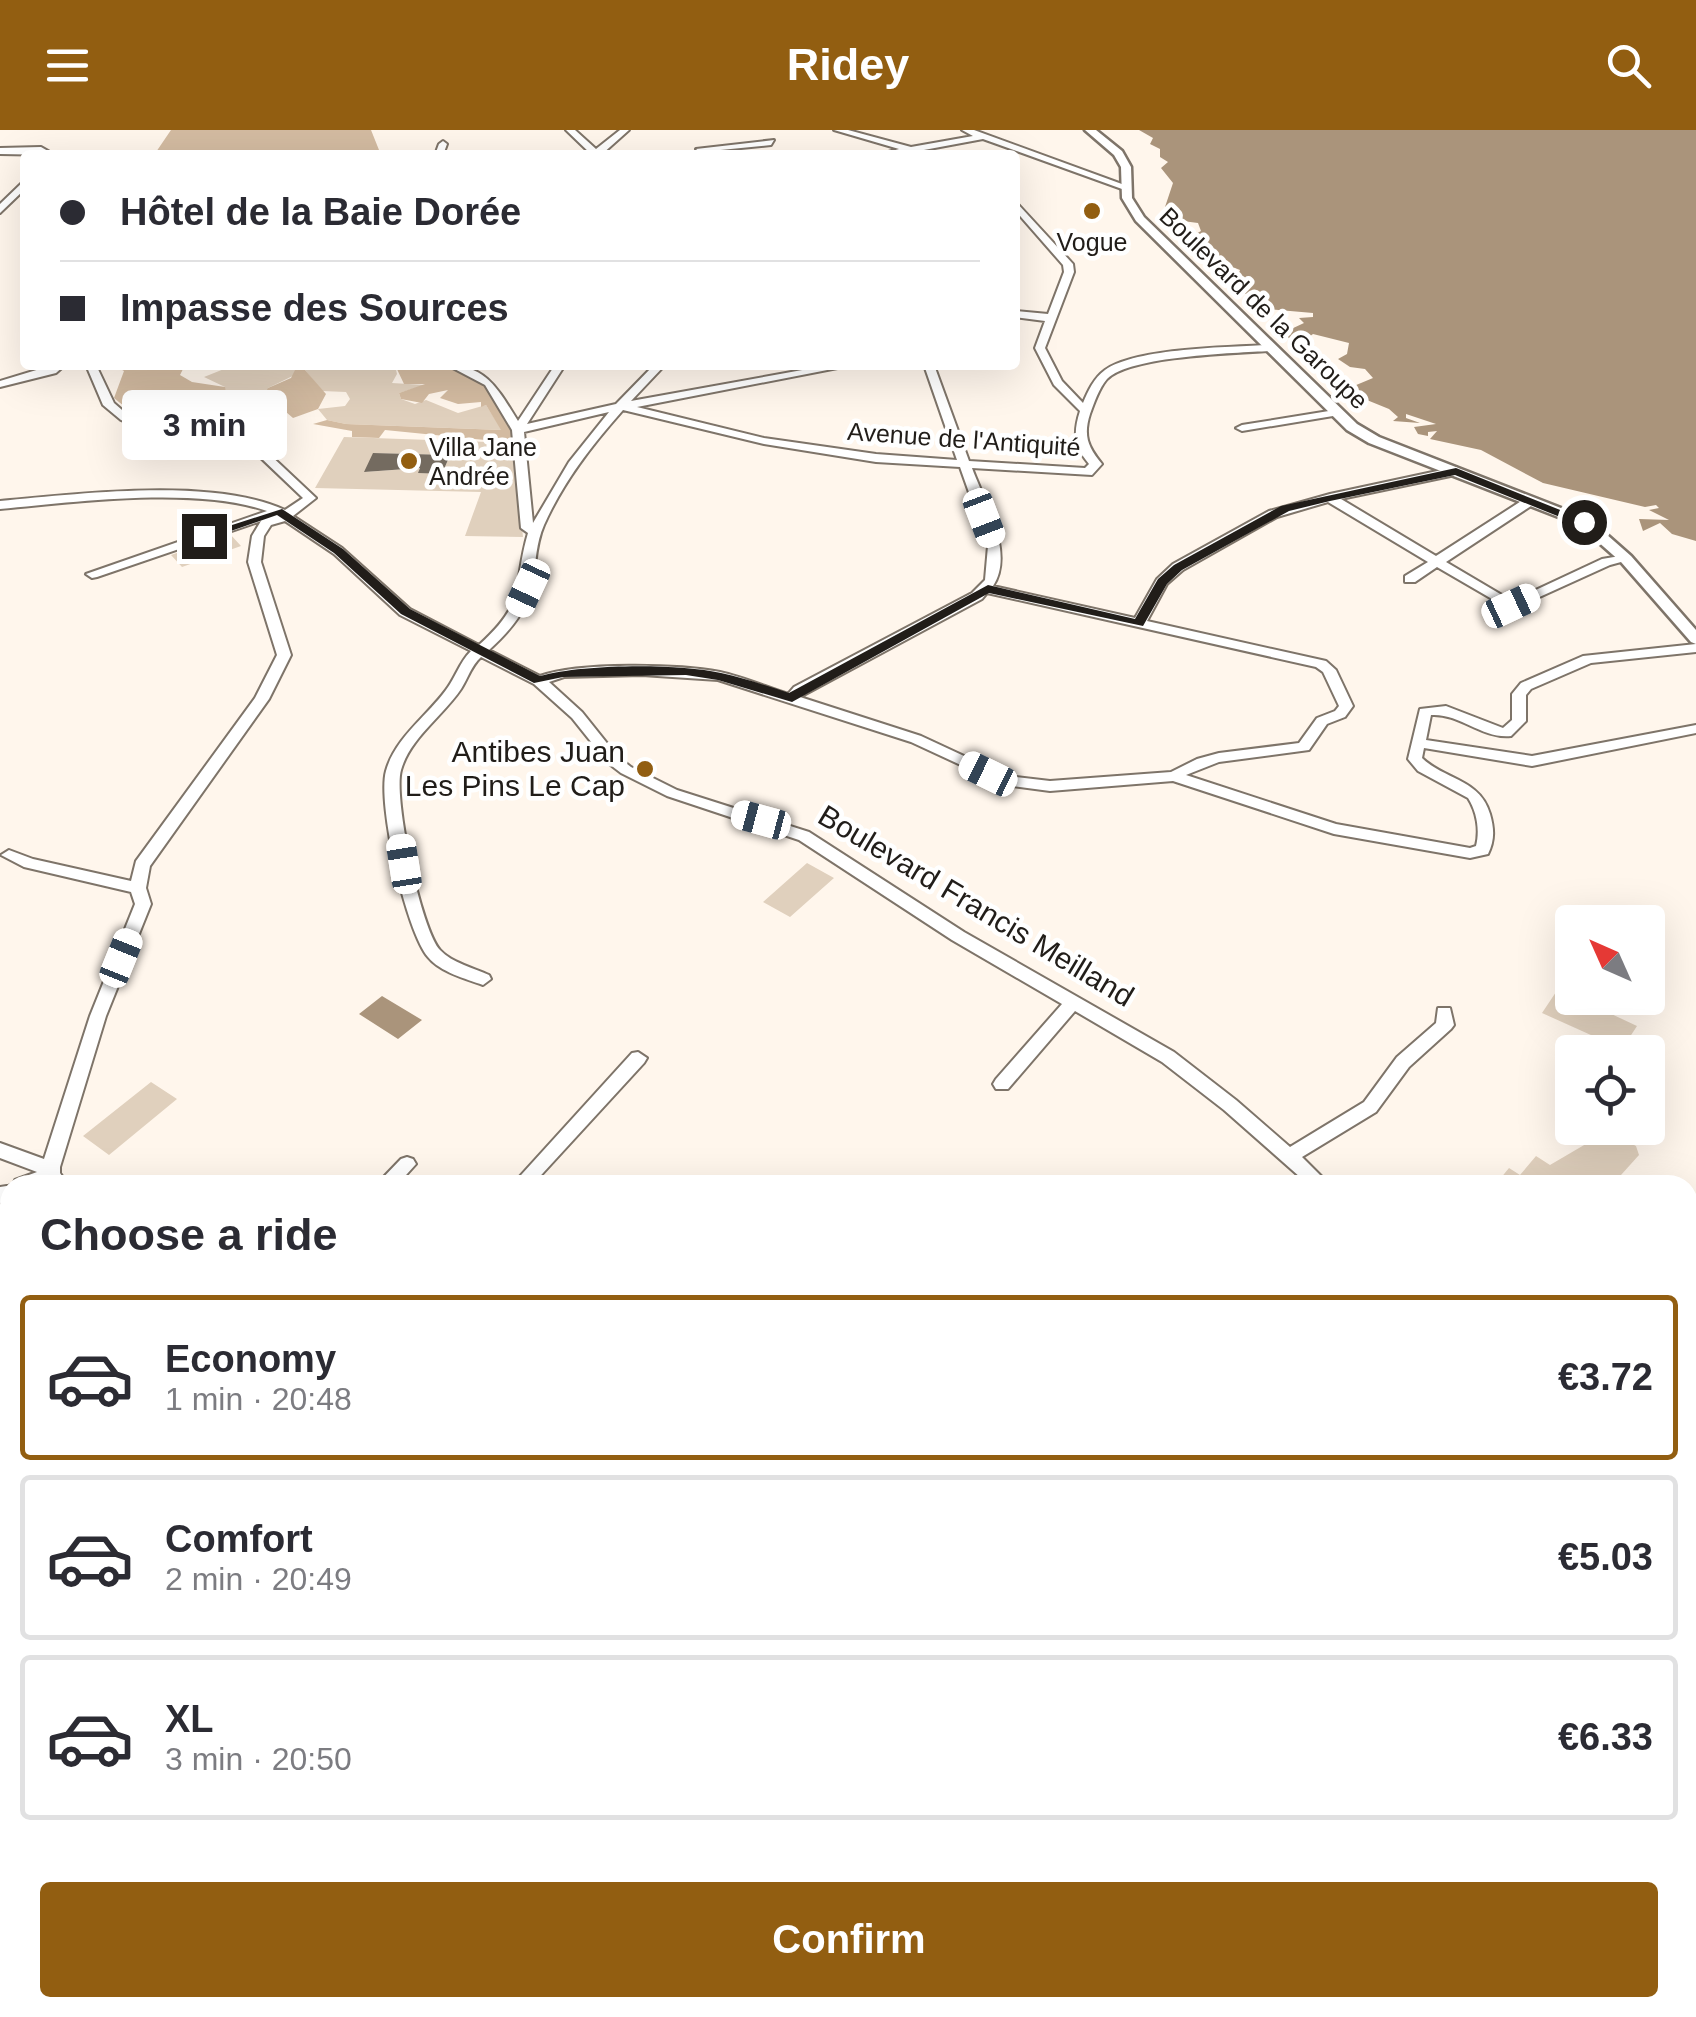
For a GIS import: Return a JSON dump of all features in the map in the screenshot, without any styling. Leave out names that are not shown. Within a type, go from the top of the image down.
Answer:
[{"type":"street","points":[[570,130],[591,150]]},
{"type":"street","points":[[602,150],[625,130]]},
{"type":"street","points":[[767,130],[773,150]]},
{"type":"street","points":[[838,130],[907,150]]},
{"type":"street","points":[[966,130],[1125,187]]},
{"type":"street","name":"Boulevard de la Garoupe","points":[[1090,130],[1118,153],[1126,168],[1126,198],[1140,220],[1335,413],[1374,440],[1584,522],[1626,559],[1696,639]]},
{"type":"street","points":[[923,150],[985,136]]},
{"type":"street","points":[[700,149],[770,142]]},
{"type":"street","points":[[999,150],[1002,142]]},
{"type":"street","points":[[0,210],[5,198]]},
{"type":"street","points":[[1020,210],[1068,264],[1069,272],[1042,340],[1044,359],[1076,405],[1086,410]]},
{"type":"street","points":[[1020,315],[1050,318]]},
{"type":"street","name":"Avenue de l'Antiquité","points":[[620,406],[764,441],[876,458],[1088,472],[1096,464],[1080,443],[1078,433],[1101,381],[1117,366],[1268,348]]},
{"type":"street","points":[[0,384],[54,370]]},
{"type":"street","points":[[54,1175],[98,1016],[142,904],[138,888],[142,865],[262,699],[284,656],[273,615],[253,570],[263,530],[310,498],[244,436],[150,428],[126,418],[108,405],[93,370]]},
{"type":"street","points":[[462,370],[489,383],[518,430],[527,528],[535,532]]},
{"type":"street","points":[[518,430],[557,370]]},
{"type":"street","points":[[483,979],[435,955],[429,946],[408,889],[392,774],[404,751],[457,684],[466,665],[516,611],[528,588],[535,532],[563,480],[620,406],[655,370]]},
{"type":"street","points":[[518,430],[620,406],[820,370]]},
{"type":"street","points":[[931,370],[994,546],[988,589]]},
{"type":"street","points":[[1242,428],[1335,413]]},
{"type":"street","points":[[1139,623],[1162,582],[1178,567],[1285,509],[1456,471]]},
{"type":"street","name":"Boulevard Francis Meilland","points":[[0,505],[108,495],[198,496],[253,502],[282,514],[338,551],[405,612],[539,680],[626,770],[672,793],[804,836],[958,936],[1168,1058],[1310,1175]]},
{"type":"street","points":[[1330,498],[1511,606],[1607,562],[1626,559]]},
{"type":"street","points":[[1410,579],[1530,502]]},
{"type":"street","points":[[92,574],[282,514]]},
{"type":"street","points":[[792,698],[800,690],[988,589],[1320,664],[1329,670],[1346,706],[1340,714],[1322,721],[1304,746],[1185,768],[1174,776]]},
{"type":"street","points":[[539,680],[562,674],[686,672],[719,676],[916,740],[988,774],[1021,784],[1174,776],[1334,829],[1470,853],[1483,850],[1487,839],[1481,804],[1458,782],[1421,767],[1415,759],[1425,712],[1435,708],[1447,710],[1490,732],[1506,733],[1520,721],[1519,694],[1526,686],[1588,659],[1696,648]]},
{"type":"street","points":[[1418,744],[1532,762],[1696,729]]},
{"type":"street","points":[[8,855],[29,864],[138,888]]},
{"type":"street","points":[[1002,1084],[1074,1002]]},
{"type":"street","points":[[1289,1156],[1370,1107],[1403,1062],[1445,1026],[1444,1012]]},
{"type":"street","points":[[530,1175],[638,1058]]},
{"type":"street","points":[[0,1150],[52,1175]]},
{"type":"street","points":[[395,1175],[407,1164]]},
{"type":"shaded area","points":[[171,130],[371,130],[379,150],[157,150]]},
{"type":"shaded area","points":[[1139,130],[1696,130],[1696,541],[1672,534],[1660,523],[1643,531],[1639,519],[1669,520],[1649,510],[1659,508],[1656,505],[1645,507],[1543,483],[1481,450],[1430,439],[1437,431],[1428,432],[1428,436],[1418,434],[1414,427],[1436,424],[1406,414],[1406,418],[1420,423],[1393,421],[1398,417],[1389,409],[1357,396],[1349,388],[1373,378],[1365,369],[1350,367],[1338,359],[1347,354],[1349,343],[1313,334],[1302,342],[1286,337],[1291,334],[1289,330],[1304,323],[1299,318],[1313,317],[1313,313],[1267,309],[1262,298],[1234,291],[1250,287],[1236,282],[1240,270],[1212,259],[1194,235],[1201,231],[1198,223],[1172,217],[1177,211],[1165,207],[1173,183],[1161,168],[1168,162],[1160,157],[1160,149],[1150,144],[1153,138]]},
{"type":"shaded area","points":[[182,370],[180,375],[192,382],[225,387],[227,399],[220,414],[242,425],[208,425],[196,420],[215,397],[192,398],[135,415],[114,398],[124,371]]},
{"type":"shaded area","points":[[222,370],[305,370],[268,388],[269,398],[253,412],[260,424],[248,428],[219,414],[225,387],[204,377]]},
{"type":"shaded area","points":[[295,370],[305,370],[326,394],[318,409],[293,418],[286,412],[270,420],[255,417],[253,412],[269,399],[265,394],[268,388],[291,378]]},
{"type":"shaded area","points":[[305,370],[396,370],[392,383],[425,385],[399,393],[401,399],[415,404],[426,400],[458,413],[486,405],[502,430],[327,420],[318,409],[345,406],[350,399],[346,392],[322,391]]},
{"type":"shaded area","points":[[397,370],[470,372],[492,392],[518,430],[514,443],[385,430],[379,438],[352,437],[352,431],[313,424],[327,420],[501,430],[481,402],[458,404],[440,398],[448,390],[429,394],[422,403],[401,399],[399,393],[425,384],[404,384]]},
{"type":"shaded area","points":[[344,437],[514,443],[523,537],[465,536],[481,492],[315,488]],"holes":[[[374,453],[450,455],[442,474],[419,473],[420,468],[365,472]]]},
{"type":"shaded area","points":[[230,534],[241,546],[182,567],[171,555]]},
{"type":"shaded area","points":[[807,863],[834,878],[790,917],[763,902]]},
{"type":"shaded area","points":[[1555,994],[1555,1015],[1614,1015],[1637,1026],[1631,1035],[1591,1035],[1542,1013]]},
{"type":"shaded area","points":[[382,996],[422,1020],[398,1039],[359,1014]]},
{"type":"shaded area","points":[[151,1082],[177,1099],[109,1155],[83,1136]]},
{"type":"shaded area","points":[[1584,1145],[1634,1145],[1639,1155],[1621,1175],[1520,1175],[1536,1156],[1550,1165]]},
{"type":"building","name":"Villa Jane Andrée","points":[[373,453],[450,455],[442,474],[418,473],[420,468],[364,472]]},
{"type":"place","name":"Vogue","points":[[1092,211]]},
{"type":"place","name":"Villa Jane Andrée","points":[[409,461]]},
{"type":"place","name":"Antibes Juan Les Pins Le Cap","points":[[645,769]]},
{"type":"route","points":[[204,536],[278,511],[338,551],[405,612],[539,680],[562,674],[686,672],[719,676],[792,698],[800,690],[988,589],[1139,623],[1162,582],[1178,567],[1273,514],[1330,498],[1456,471],[1584,522]]}]
